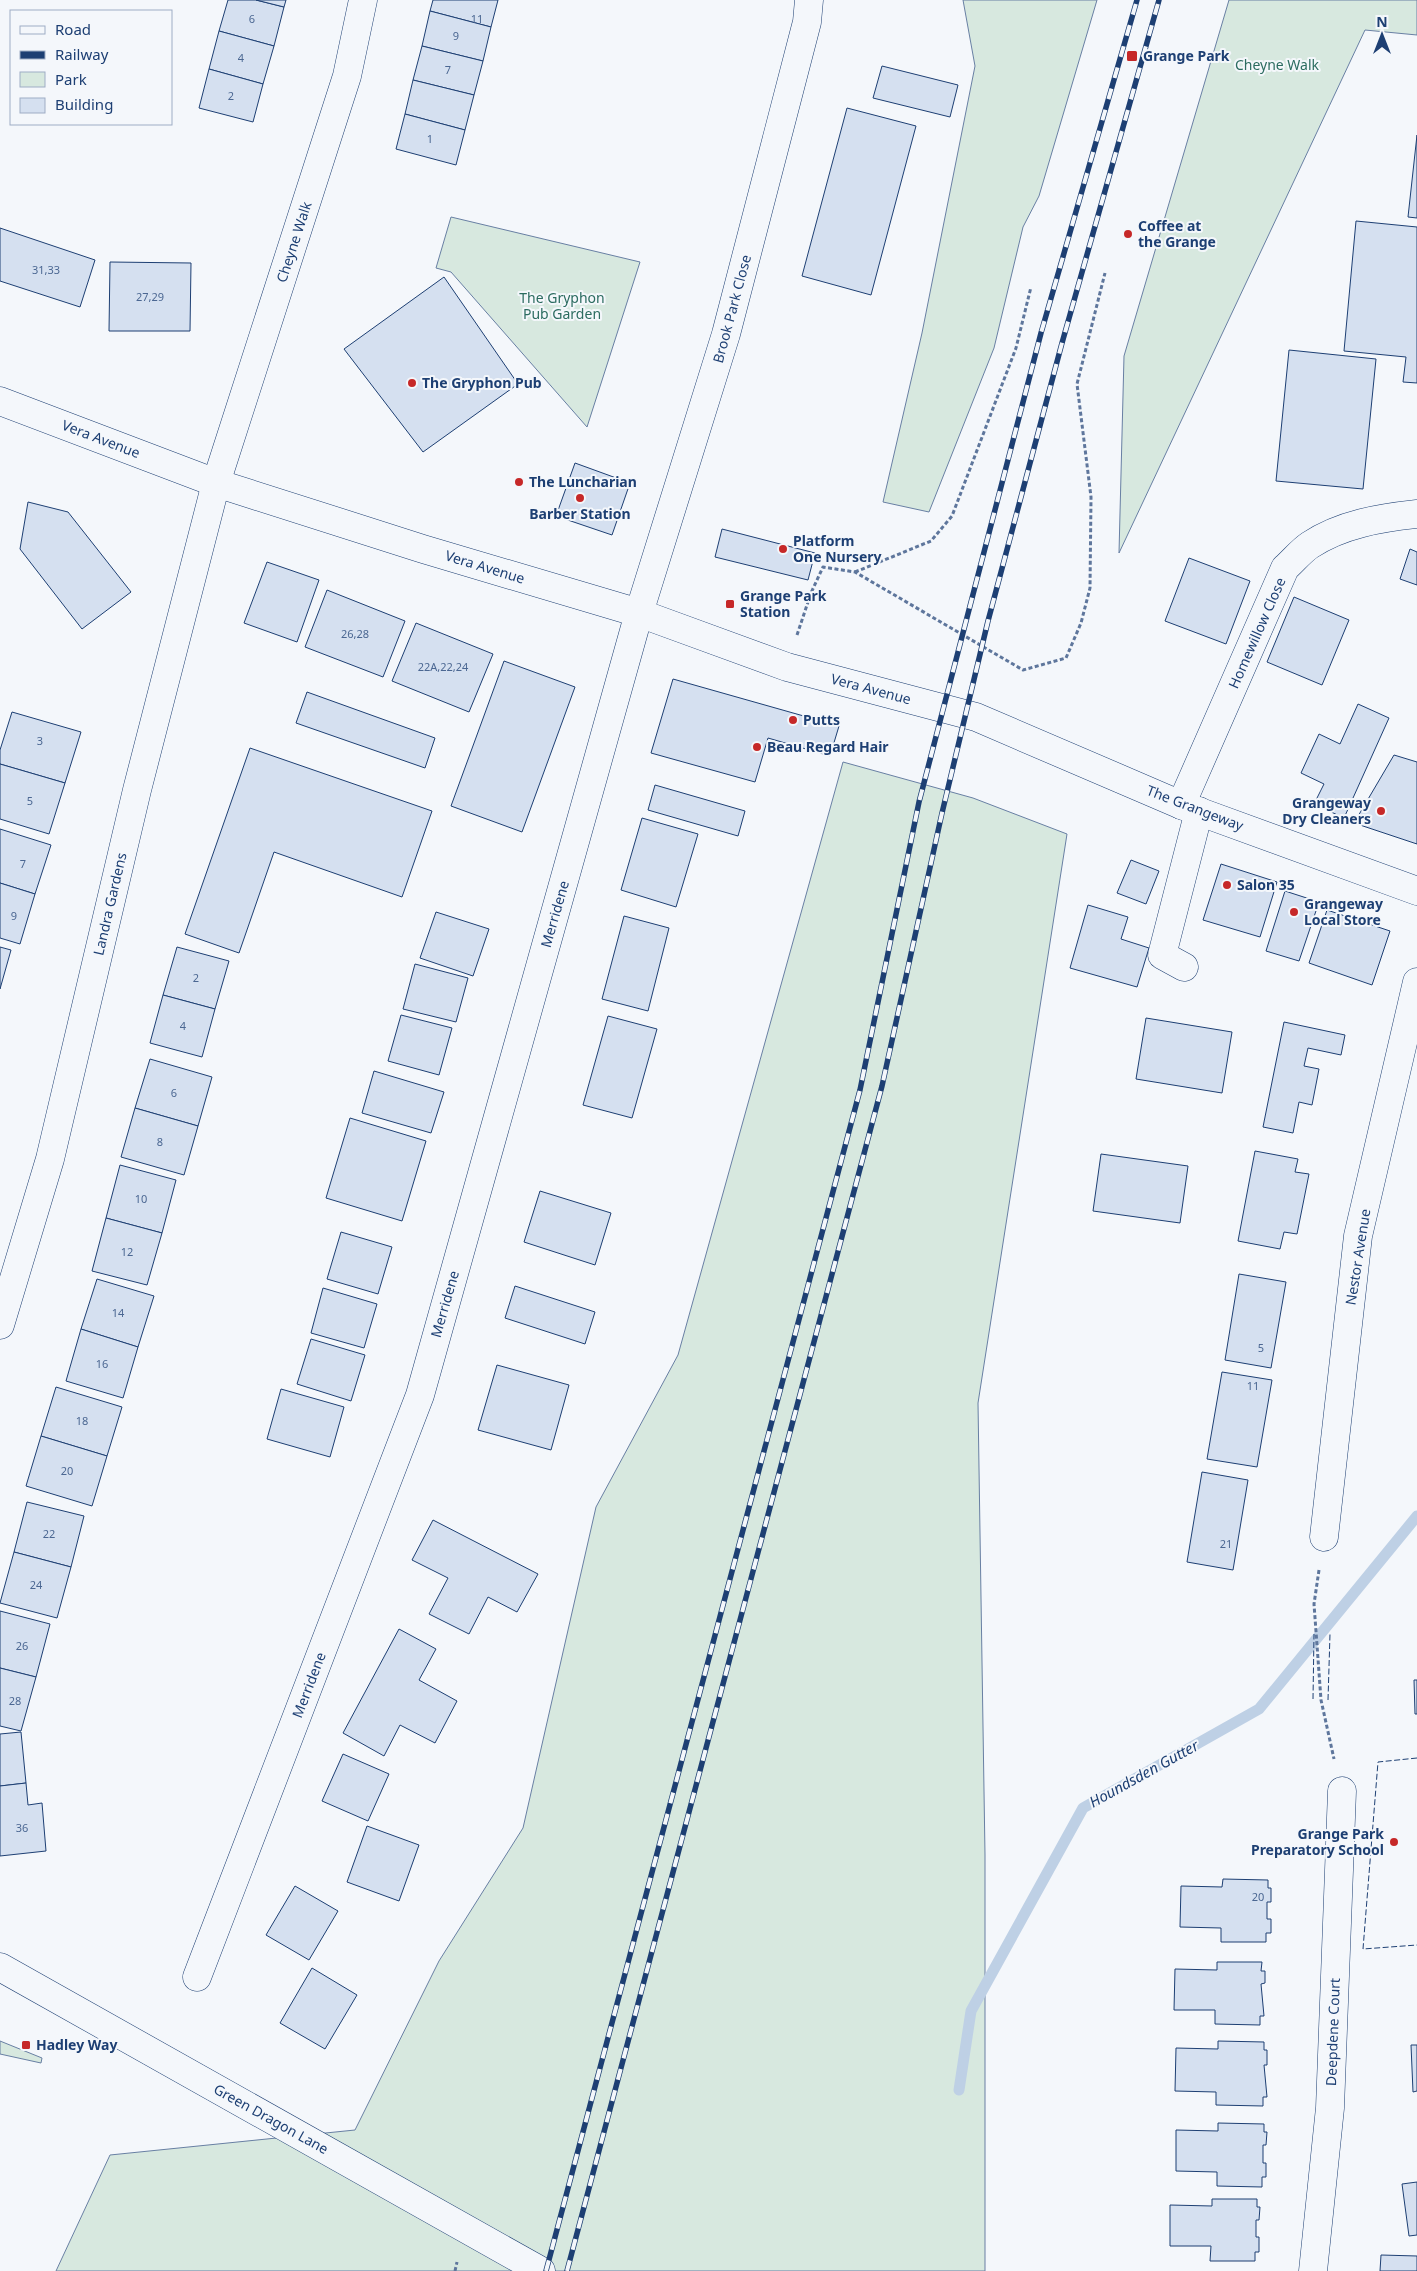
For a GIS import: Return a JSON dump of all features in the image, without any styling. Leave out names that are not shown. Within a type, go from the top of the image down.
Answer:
[{"type":"street","name":"Cheyne Walk","points":[[216,483],[348,76],[363,0]]},
{"type":"street","name":"Brook Park Close","points":[[639,613],[726,334],[807,22],[809,0]]},
{"type":"street","name":"Vera Avenue","points":[[0,401],[216,483],[423,549],[639,613],[787,667],[976,717]]},
{"type":"street","name":"Landra Gardens","points":[[0,1325],[50,1159],[137,790],[216,483]]},
{"type":"street","name":"Homewillow Close","points":[[1184,967],[1162,955],[1190,808],[1285,568],[1309,545],[1332,533],[1379,518],[1417,514]]},
{"type":"street","name":"Merridene","points":[[197,1977],[420,1395],[639,613]]},
{"type":"street","name":"The Grangeway","points":[[976,717],[1190,808],[1417,891]]},
{"type":"street","name":"Nestor Avenue","points":[[1324,1537],[1358,1236],[1417,982]]},
{"type":"street","name":"Deepdene Court","points":[[1314,2271],[1330,2108],[1342,1791]]},
{"type":"street","name":"Green Dragon Lane","points":[[0,1967],[541,2271]]},
{"type":"path","points":[[787,667],[811,594],[823,567],[855,572],[1023,670],[1066,658],[1081,623],[1090,588],[1091,497],[1077,384],[1106,273]]},
{"type":"path","points":[[855,572],[930,541],[952,516],[1016,348],[1031,287]]},
{"type":"path","points":[[1314,1604],[1322,1700],[1342,1791]]},
{"type":"green space","points":[[963,0],[1097,0],[1039,196],[1023,227],[994,348],[929,512],[883,502],[922,333],[975,66]]},
{"type":"green space","name":"Cheyne Walk","points":[[1229,0],[1417,0],[1417,35],[1365,30],[1119,553],[1124,356]]},
{"type":"green space","name":"The Gryphon Pub Garden","points":[[451,217],[640,262],[587,427],[451,272],[436,268]]},
{"type":"green space","points":[[843,762],[973,798],[1067,834],[978,1403],[985,1855],[985,2271],[56,2271],[110,2155],[355,2130],[439,1961],[523,1828],[596,1507],[678,1355]]},
{"type":"green space","points":[[0,2041],[42,2058],[41,2063],[0,2054]]},
{"type":"building","points":[[228,0],[256,0],[284,7],[274,46],[219,31]]},
{"type":"building","points":[[256,0],[286,0],[284,7]]},
{"type":"building","points":[[433,0],[498,0],[491,27],[430,11]]},
{"type":"building","points":[[430,11],[491,27],[483,61],[422,46]]},
{"type":"building","points":[[219,31],[274,46],[263,84],[209,69]]},
{"type":"building","points":[[422,46],[483,61],[474,95],[413,80]]},
{"type":"building","points":[[882,66],[958,85],[950,117],[873,98]]},
{"type":"building","points":[[209,69],[263,84],[253,122],[199,108]]},
{"type":"building","points":[[413,80],[474,95],[465,130],[405,114]]},
{"type":"building","points":[[847,108],[916,126],[871,295],[802,276]]},
{"type":"building","points":[[405,114],[465,130],[456,165],[396,149]]},
{"type":"building","points":[[1417,135],[1417,218],[1408,217]]},
{"type":"building","points":[[1356,221],[1417,227],[1417,383],[1403,382],[1406,357],[1344,351]]},
{"type":"building","points":[[0,228],[95,260],[80,307],[0,281]]},
{"type":"building","points":[[110,262],[191,263],[190,331],[109,331]]},
{"type":"building","points":[[444,277],[518,384],[423,452],[344,349]]},
{"type":"building","points":[[1289,350],[1376,359],[1363,489],[1276,481]]},
{"type":"building","points":[[575,463],[630,483],[612,535],[556,516]]},
{"type":"building","points":[[28,502],[68,512],[131,592],[82,629],[20,549]]},
{"type":"building","points":[[722,529],[815,553],[808,580],[715,557]]},
{"type":"building","points":[[1410,549],[1417,552],[1417,585],[1400,579]]},
{"type":"building","points":[[1189,558],[1250,581],[1226,644],[1165,621]]},
{"type":"building","points":[[267,562],[319,580],[297,642],[244,623]]},
{"type":"building","points":[[327,590],[405,621],[383,677],[305,647]]},
{"type":"building","points":[[1294,597],[1349,620],[1322,685],[1267,662]]},
{"type":"building","points":[[416,623],[493,654],[469,712],[392,681]]},
{"type":"building","points":[[504,661],[575,687],[522,832],[451,806]]},
{"type":"building","points":[[673,679],[839,726],[830,756],[768,738],[755,782],[651,753]]},
{"type":"building","points":[[307,692],[435,738],[425,768],[296,723]]},
{"type":"building","points":[[1358,704],[1389,718],[1344,818],[1314,804],[1324,784],[1301,773],[1319,734],[1340,744]]},
{"type":"building","points":[[12,712],[81,732],[65,783],[0,764],[0,750]]},
{"type":"building","points":[[250,748],[432,811],[402,897],[274,852],[239,953],[185,934]]},
{"type":"building","points":[[1394,755],[1417,762],[1417,844],[1354,823]]},
{"type":"building","points":[[0,764],[65,783],[49,834],[0,819]]},
{"type":"building","points":[[655,785],[745,811],[738,836],[648,810]]},
{"type":"building","points":[[642,818],[698,834],[676,907],[621,890]]},
{"type":"building","points":[[0,829],[51,845],[35,894],[0,883]]},
{"type":"building","points":[[1131,860],[1159,871],[1146,904],[1117,893]]},
{"type":"building","points":[[1221,864],[1277,882],[1260,937],[1203,920]]},
{"type":"building","points":[[0,883],[35,894],[20,944],[0,938]]},
{"type":"building","points":[[1285,891],[1319,902],[1299,961],[1266,951]]},
{"type":"building","points":[[1088,905],[1128,917],[1121,939],[1149,948],[1137,987],[1070,968]]},
{"type":"building","points":[[1327,910],[1390,931],[1372,985],[1309,963]]},
{"type":"building","points":[[436,912],[489,929],[473,976],[420,958]]},
{"type":"building","points":[[624,916],[669,928],[648,1011],[602,999]]},
{"type":"building","points":[[0,947],[11,950],[0,989]]},
{"type":"building","points":[[177,947],[229,961],[215,1009],[163,995]]},
{"type":"building","points":[[415,964],[468,978],[456,1022],[403,1009]]},
{"type":"building","points":[[163,995],[215,1009],[202,1057],[150,1043]]},
{"type":"building","points":[[401,1015],[452,1028],[439,1075],[388,1061]]},
{"type":"building","points":[[608,1016],[657,1029],[632,1118],[583,1105]]},
{"type":"building","points":[[1146,1018],[1232,1032],[1222,1093],[1136,1079]]},
{"type":"building","points":[[1284,1022],[1345,1035],[1341,1055],[1308,1048],[1304,1066],[1319,1069],[1312,1105],[1299,1102],[1293,1133],[1263,1127]]},
{"type":"building","points":[[150,1059],[212,1077],[198,1126],[135,1108]]},
{"type":"building","points":[[374,1071],[444,1092],[431,1133],[362,1113]]},
{"type":"building","points":[[135,1108],[198,1126],[184,1175],[121,1157]]},
{"type":"building","points":[[350,1118],[426,1141],[402,1221],[326,1198]]},
{"type":"building","points":[[1255,1151],[1298,1159],[1295,1172],[1309,1174],[1297,1234],[1284,1232],[1280,1249],[1238,1241]]},
{"type":"building","points":[[1101,1154],[1188,1166],[1180,1223],[1093,1211]]},
{"type":"building","points":[[120,1165],[176,1180],[162,1233],[106,1218]]},
{"type":"building","points":[[540,1191],[611,1213],[595,1265],[524,1242]]},
{"type":"building","points":[[106,1218],[162,1233],[147,1285],[92,1271]]},
{"type":"building","points":[[341,1232],[392,1247],[378,1294],[327,1279]]},
{"type":"building","points":[[1239,1274],[1286,1282],[1271,1368],[1225,1360]]},
{"type":"building","points":[[97,1279],[154,1296],[138,1347],[81,1329]]},
{"type":"building","points":[[515,1286],[595,1312],[585,1344],[505,1318]]},
{"type":"building","points":[[323,1288],[377,1304],[364,1348],[311,1333]]},
{"type":"building","points":[[81,1329],[138,1347],[123,1398],[66,1381]]},
{"type":"building","points":[[311,1339],[365,1355],[351,1401],[297,1384]]},
{"type":"building","points":[[497,1365],[569,1385],[551,1450],[478,1430]]},
{"type":"building","points":[[1222,1372],[1272,1380],[1257,1467],[1207,1459]]},
{"type":"building","points":[[56,1387],[122,1407],[107,1456],[41,1436]]},
{"type":"building","points":[[281,1389],[344,1407],[330,1457],[267,1439]]},
{"type":"building","points":[[41,1436],[107,1456],[92,1506],[26,1486]]},
{"type":"building","points":[[1202,1472],[1248,1480],[1233,1570],[1187,1562]]},
{"type":"building","points":[[27,1502],[84,1516],[71,1567],[14,1552]]},
{"type":"building","points":[[433,1520],[538,1574],[517,1612],[488,1597],[469,1634],[429,1614],[448,1578],[412,1560]]},
{"type":"building","points":[[14,1552],[71,1567],[57,1618],[0,1603]]},
{"type":"building","points":[[0,1611],[50,1624],[36,1677],[0,1668]]},
{"type":"building","points":[[399,1629],[436,1649],[419,1680],[457,1701],[435,1743],[400,1725],[384,1756],[343,1733]]},
{"type":"building","points":[[0,1668],[36,1677],[21,1731],[0,1726]]},
{"type":"building","points":[[1414,1680],[1417,1680],[1417,1714],[1415,1714]]},
{"type":"building","points":[[21,1732],[26,1783],[0,1786],[0,1734]]},
{"type":"building","points":[[343,1754],[389,1774],[368,1821],[322,1801]]},
{"type":"building","points":[[26,1783],[28,1805],[42,1803],[46,1851],[0,1856],[0,1786]]},
{"type":"building","points":[[367,1826],[419,1845],[399,1901],[347,1882]]},
{"type":"building","points":[[1223,1879],[1268,1880],[1268,1888],[1271,1888],[1271,1902],[1267,1902],[1267,1919],[1271,1919],[1271,1933],[1266,1933],[1266,1942],[1221,1942],[1221,1928],[1180,1927],[1181,1886],[1222,1887]]},
{"type":"building","points":[[295,1886],[338,1911],[309,1960],[266,1935]]},
{"type":"building","points":[[1217,1962],[1262,1962],[1261,1971],[1265,1971],[1265,1983],[1261,1984],[1264,2016],[1260,2016],[1260,2025],[1215,2024],[1215,2010],[1174,2010],[1175,1969],[1217,1970]]},
{"type":"building","points":[[312,1968],[357,1995],[325,2049],[280,2023]]},
{"type":"building","points":[[1218,2041],[1264,2042],[1264,2050],[1267,2050],[1267,2065],[1264,2065],[1267,2097],[1263,2097],[1263,2106],[1216,2105],[1216,2092],[1175,2091],[1176,2048],[1218,2049]]},
{"type":"building","points":[[1411,2045],[1417,2045],[1417,2091],[1413,2092]]},
{"type":"building","points":[[1218,2123],[1264,2124],[1264,2132],[1267,2132],[1266,2145],[1263,2145],[1263,2163],[1266,2163],[1266,2177],[1262,2177],[1262,2187],[1217,2186],[1217,2172],[1176,2171],[1176,2130],[1218,2131]]},
{"type":"building","points":[[1417,2182],[1417,2235],[1409,2236],[1402,2184]]},
{"type":"building","points":[[1212,2199],[1257,2199],[1257,2207],[1260,2207],[1259,2220],[1256,2220],[1256,2237],[1259,2237],[1259,2252],[1255,2252],[1255,2261],[1210,2261],[1211,2246],[1170,2246],[1170,2205],[1212,2206]]},
{"type":"building","points":[[1381,2255],[1417,2256],[1417,2271],[1380,2271]]},
{"type":"waterway","name":"Houndsden Gutter","points":[[959,2090],[971,2011],[1083,1808],[1259,1709],[1417,1516]]},
{"type":"railway","points":[[546,2271],[860,1090],[919,802],[1041,333],[1137,0]]},
{"type":"railway","points":[[567,2271],[882,1086],[942,813],[988,621],[1062,343],[1159,0]]},
{"type":"fence","points":[[1313,1699],[1314,1634]]},
{"type":"fence","points":[[1328,1700],[1330,1634]]},
{"type":"fence","points":[[1417,1758],[1378,1762],[1363,1949],[1417,1945]]},
{"type":"place","name":"Grange Park","points":[[1132,56]]},
{"type":"place","name":"Coffee at the Grange","points":[[1128,234]]},
{"type":"place","name":"The Gryphon Pub","points":[[412,383]]},
{"type":"place","name":"The Luncharian","points":[[519,482]]},
{"type":"place","name":"Barber Station","points":[[580,498]]},
{"type":"place","name":"Platform One Nursery","points":[[783,549]]},
{"type":"place","name":"Grange Park Station","points":[[730,604]]},
{"type":"place","name":"Putts","points":[[793,720]]},
{"type":"place","name":"Beau Regard Hair","points":[[757,747]]},
{"type":"place","name":"Grangeway Dry Cleaners","points":[[1381,811]]},
{"type":"place","name":"Salon 35","points":[[1227,885]]},
{"type":"place","name":"Grangeway Local Store","points":[[1294,912]]},
{"type":"place","name":"Grange Park Preparatory School","points":[[1394,1842]]},
{"type":"place","name":"Hadley Way","points":[[26,2045]]}]
